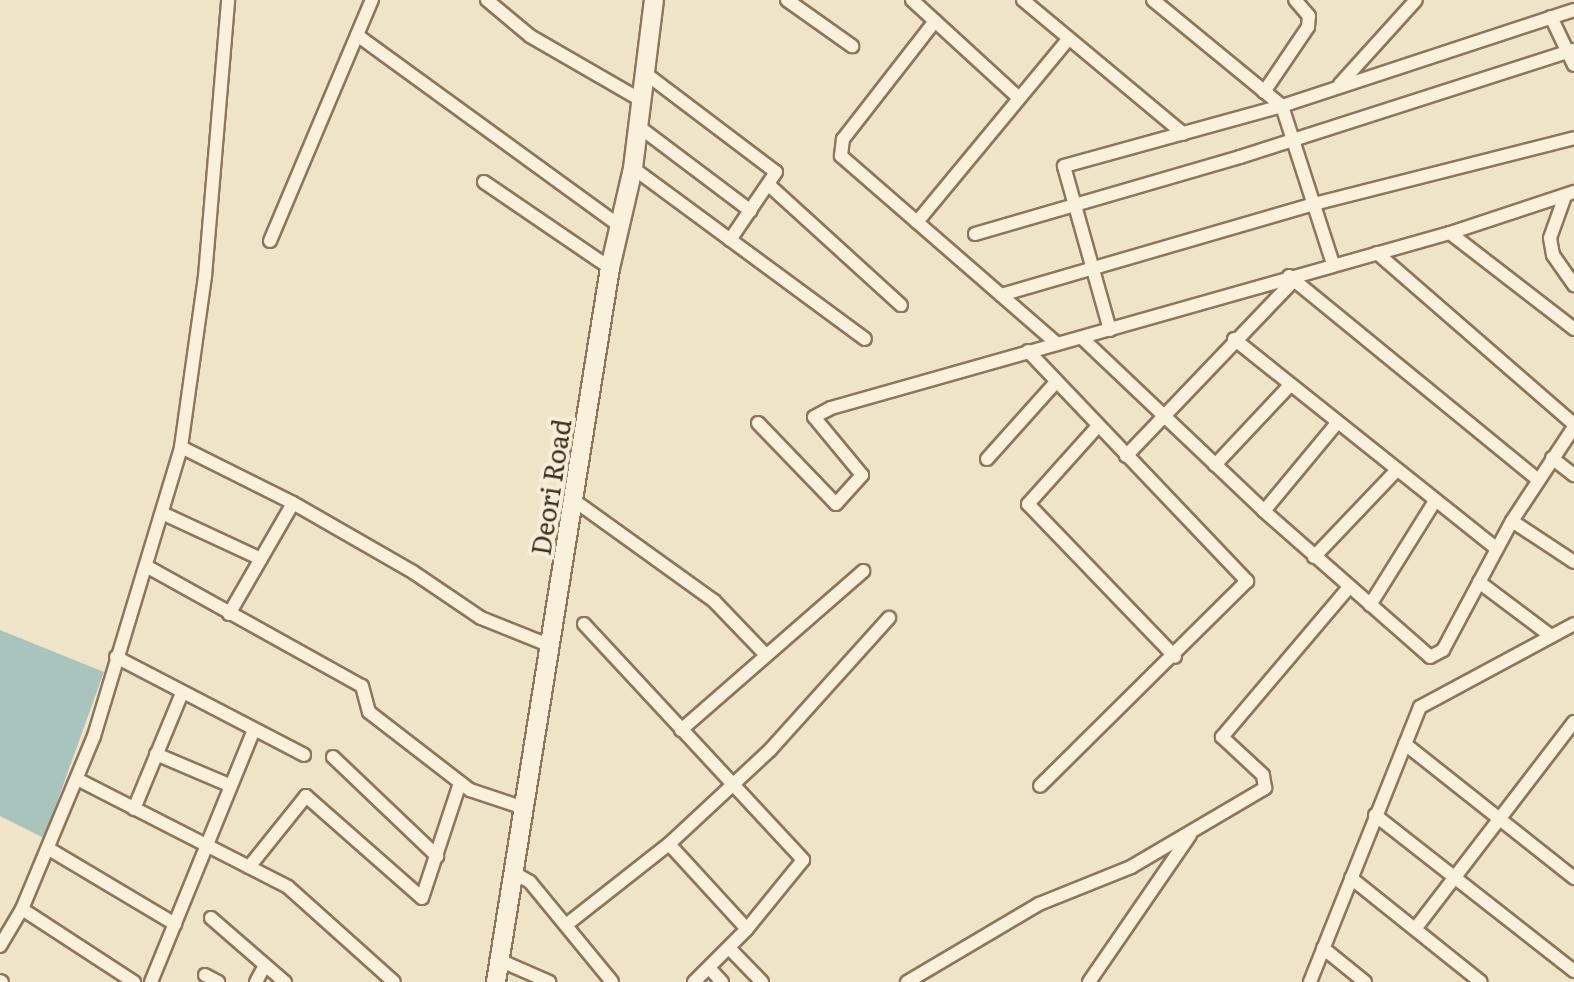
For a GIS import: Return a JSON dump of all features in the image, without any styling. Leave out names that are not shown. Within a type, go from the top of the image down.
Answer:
[{"type":"street","points":[[0,946],[22,909],[77,779],[181,447],[205,276],[228,0]]},
{"type":"street","points":[[270,241],[372,0]]},
{"type":"street","points":[[487,0],[530,36],[641,100]]},
{"type":"street","name":"Deori Road","points":[[496,982],[610,268],[633,168],[654,0]]},
{"type":"street","points":[[912,0],[1019,98]]},
{"type":"street","points":[[1023,0],[1067,41],[1184,134]]},
{"type":"street","points":[[1153,0],[1282,106],[1333,264]]},
{"type":"street","points":[[1264,92],[1308,27],[1309,16],[1295,0]]},
{"type":"street","points":[[1338,86],[1416,0]]},
{"type":"street","points":[[1110,330],[1064,166],[1282,106],[1574,9],[1565,0]]},
{"type":"street","points":[[795,2],[852,46]]},
{"type":"street","points":[[1551,17],[1574,65]]},
{"type":"street","points":[[935,21],[843,139],[839,151],[1057,344]]},
{"type":"street","points":[[357,35],[620,226]]},
{"type":"street","points":[[917,222],[1067,41]]},
{"type":"street","points":[[975,234],[1295,139],[1569,52]]},
{"type":"street","points":[[645,73],[775,169],[770,186],[730,240]]},
{"type":"street","points":[[638,126],[751,211]]},
{"type":"street","points":[[1001,295],[1314,204],[1574,138]]},
{"type":"street","points":[[633,168],[865,339]]},
{"type":"street","points":[[484,182],[610,268]]},
{"type":"street","points":[[770,186],[901,305]]},
{"type":"street","points":[[758,423],[836,504],[862,475],[814,417],[892,388],[1291,279],[1569,196]]},
{"type":"street","points":[[1569,196],[1550,238],[1553,255],[1574,285]]},
{"type":"street","points":[[1450,233],[1574,329]]},
{"type":"street","points":[[1082,338],[1314,557],[1430,657],[1443,650],[1496,548],[1574,425],[1377,253]]},
{"type":"street","points":[[1126,456],[1291,279]]},
{"type":"street","points":[[1291,279],[1538,480]]},
{"type":"street","points":[[1234,339],[1496,548]]},
{"type":"street","points":[[1028,351],[1247,581],[1175,657],[1040,786]]},
{"type":"street","points":[[987,459],[1056,382]]},
{"type":"street","points":[[1215,465],[1290,385]]},
{"type":"street","points":[[1264,511],[1337,423]]},
{"type":"street","points":[[1098,426],[1028,504],[1175,657]]},
{"type":"street","points":[[181,447],[293,503],[413,572],[481,618],[551,646]]},
{"type":"street","points":[[1552,458],[1574,475]]},
{"type":"street","points":[[1314,557],[1396,471]]},
{"type":"street","points":[[575,501],[714,601],[765,654]]},
{"type":"street","points":[[1370,605],[1435,501]]},
{"type":"street","points":[[229,614],[293,503]]},
{"type":"street","points":[[162,513],[261,559]]},
{"type":"street","points":[[1512,521],[1574,562]]},
{"type":"street","points":[[146,566],[362,686],[369,712],[460,783],[524,808]]},
{"type":"street","points":[[681,730],[863,571]]},
{"type":"street","points":[[1479,582],[1551,636]]},
{"type":"street","points":[[907,982],[1039,904],[1115,875],[1267,785],[1222,737],[1349,587]]},
{"type":"street","points":[[566,925],[669,844],[770,750],[889,618]]},
{"type":"street","points":[[584,624],[731,786],[803,860],[730,949],[694,982]]},
{"type":"street","points":[[1310,982],[1375,815],[1424,702],[1574,624]]},
{"type":"street","points":[[116,657],[253,732],[304,755]]},
{"type":"street","points":[[134,809],[182,693]]},
{"type":"street","points":[[1415,929],[1574,722]]},
{"type":"street","points":[[151,982],[253,732]]},
{"type":"street","points":[[1405,744],[1574,878]]},
{"type":"street","points":[[156,754],[229,785]]},
{"type":"street","points":[[333,757],[437,856]]},
{"type":"street","points":[[77,779],[288,887],[394,982]]},
{"type":"street","points":[[249,867],[306,796],[415,897],[426,895],[460,783]]},
{"type":"street","points":[[1375,815],[1574,971]]},
{"type":"street","points":[[1089,982],[1192,832]]},
{"type":"street","points":[[669,844],[747,929]]},
{"type":"street","points":[[49,849],[175,924]]},
{"type":"street","points":[[514,873],[530,882],[612,982]]},
{"type":"street","points":[[1351,878],[1481,982]]},
{"type":"street","points":[[22,909],[134,982]]},
{"type":"street","points":[[211,918],[285,982]]},
{"type":"street","points":[[1323,948],[1365,982]]},
{"type":"street","points":[[730,949],[762,982]]},
{"type":"street","points":[[499,960],[549,982]]},
{"type":"street","points":[[256,982],[265,965]]},
{"type":"street","points":[[709,968],[722,982]]},
{"type":"street","points":[[205,975],[218,982]]},
{"type":"street","points":[[1570,982],[1574,977]]},
{"type":"water","points":[[0,630],[104,672],[44,838],[0,816]]}]
